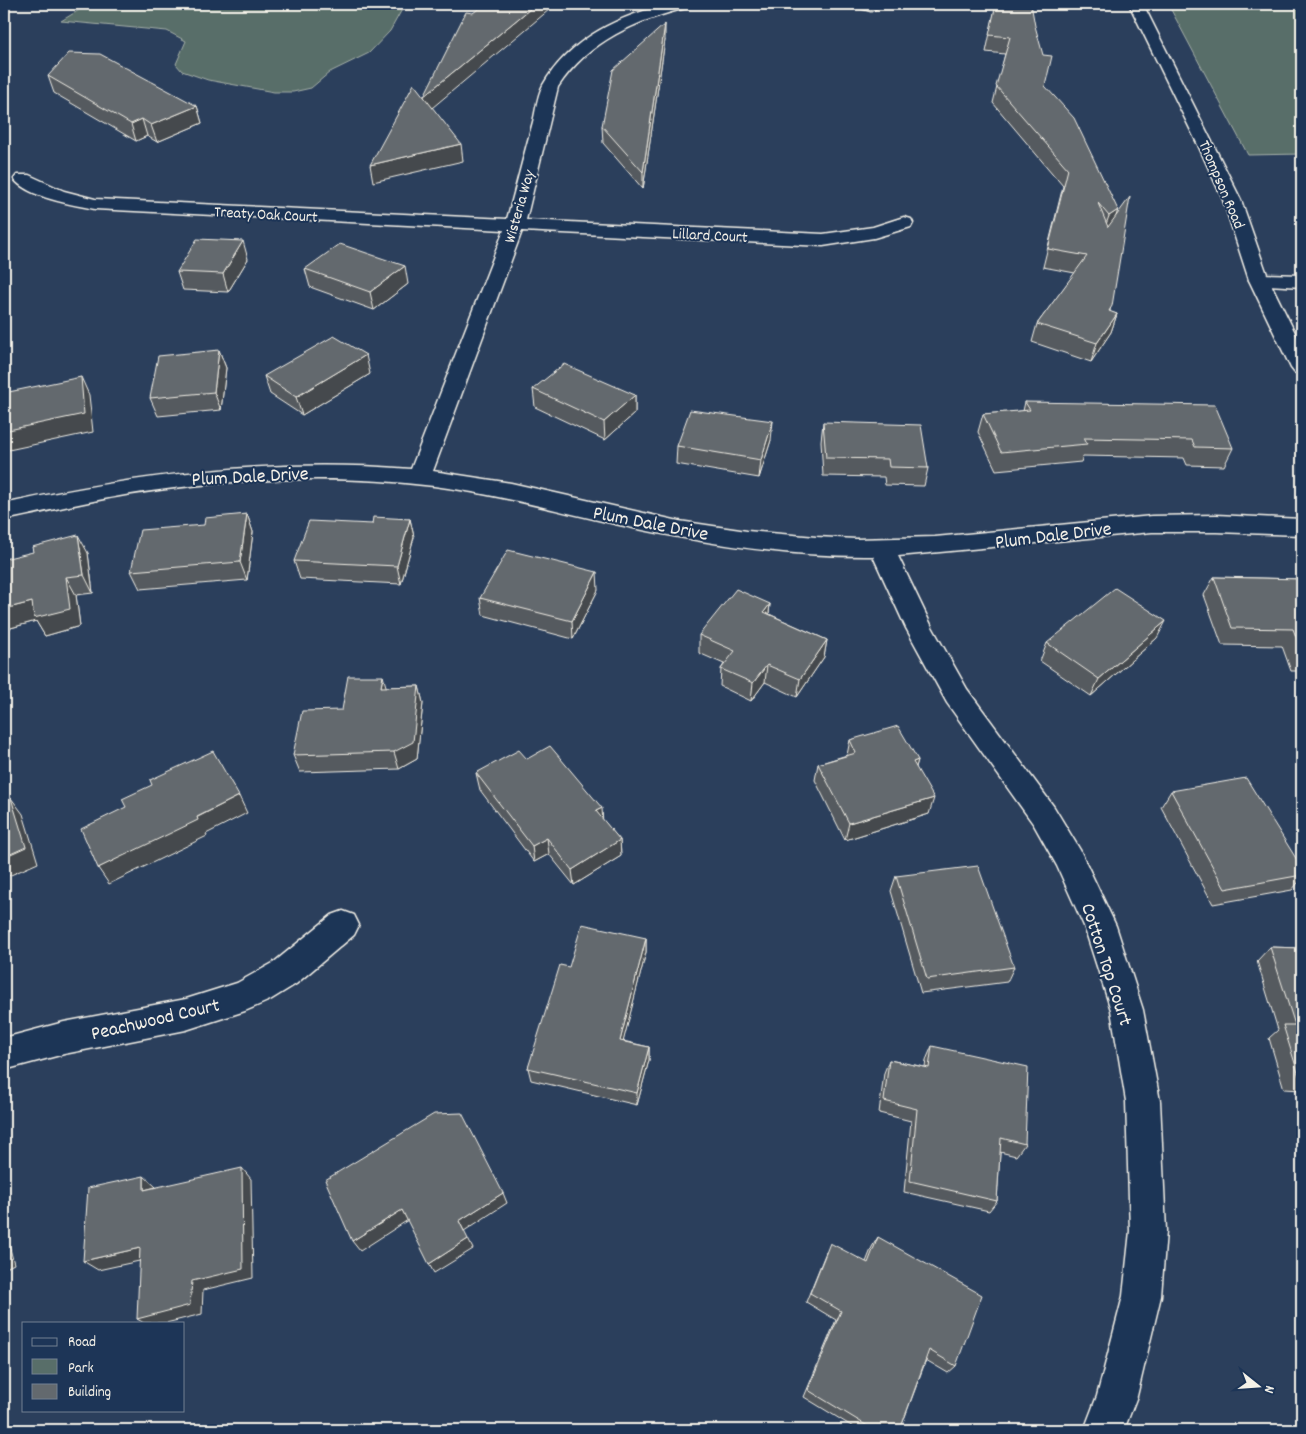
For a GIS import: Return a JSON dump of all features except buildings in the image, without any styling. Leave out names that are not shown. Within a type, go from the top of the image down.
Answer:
[{"type":"street","name":"Thompson Road","points":[[1136,4],[1229,193],[1260,280],[1302,368]]},
{"type":"street","name":"Wisteria Way","points":[[419,477],[515,225],[550,87],[560,68],[577,51],[609,30],[677,5]]},
{"type":"street","name":"Treaty Oak Court","points":[[23,179],[43,191],[68,199],[95,204],[515,225]]},
{"type":"street","name":"Lillard Court","points":[[515,225],[823,240],[856,237],[884,231],[904,223]]},
{"type":"street","points":[[1260,280],[1302,282]]},
{"type":"street","name":"Plum Dale Drive","points":[[4,512],[65,497],[138,484],[221,474],[320,471],[419,477],[494,487],[632,520],[721,536],[818,546],[882,548],[989,542],[1061,532],[1136,525],[1225,523],[1302,527]]},
{"type":"street","name":"Cotton Top Court","points":[[882,548],[919,628],[957,696],[1044,816],[1069,859],[1100,926],[1126,1010],[1143,1101],[1148,1231],[1142,1296],[1117,1396],[1104,1430]]},
{"type":"street","name":"Peachwood Court","points":[[4,1054],[35,1043],[196,1012],[246,995],[300,964],[343,925]]},
{"type":"green space","points":[[89,4],[405,4],[390,31],[369,53],[330,72],[311,88],[293,92],[274,92],[208,80],[182,71],[176,64],[186,41],[167,31],[61,21]]},
{"type":"green space","points":[[1168,4],[1302,4],[1302,154],[1248,155]]}]
